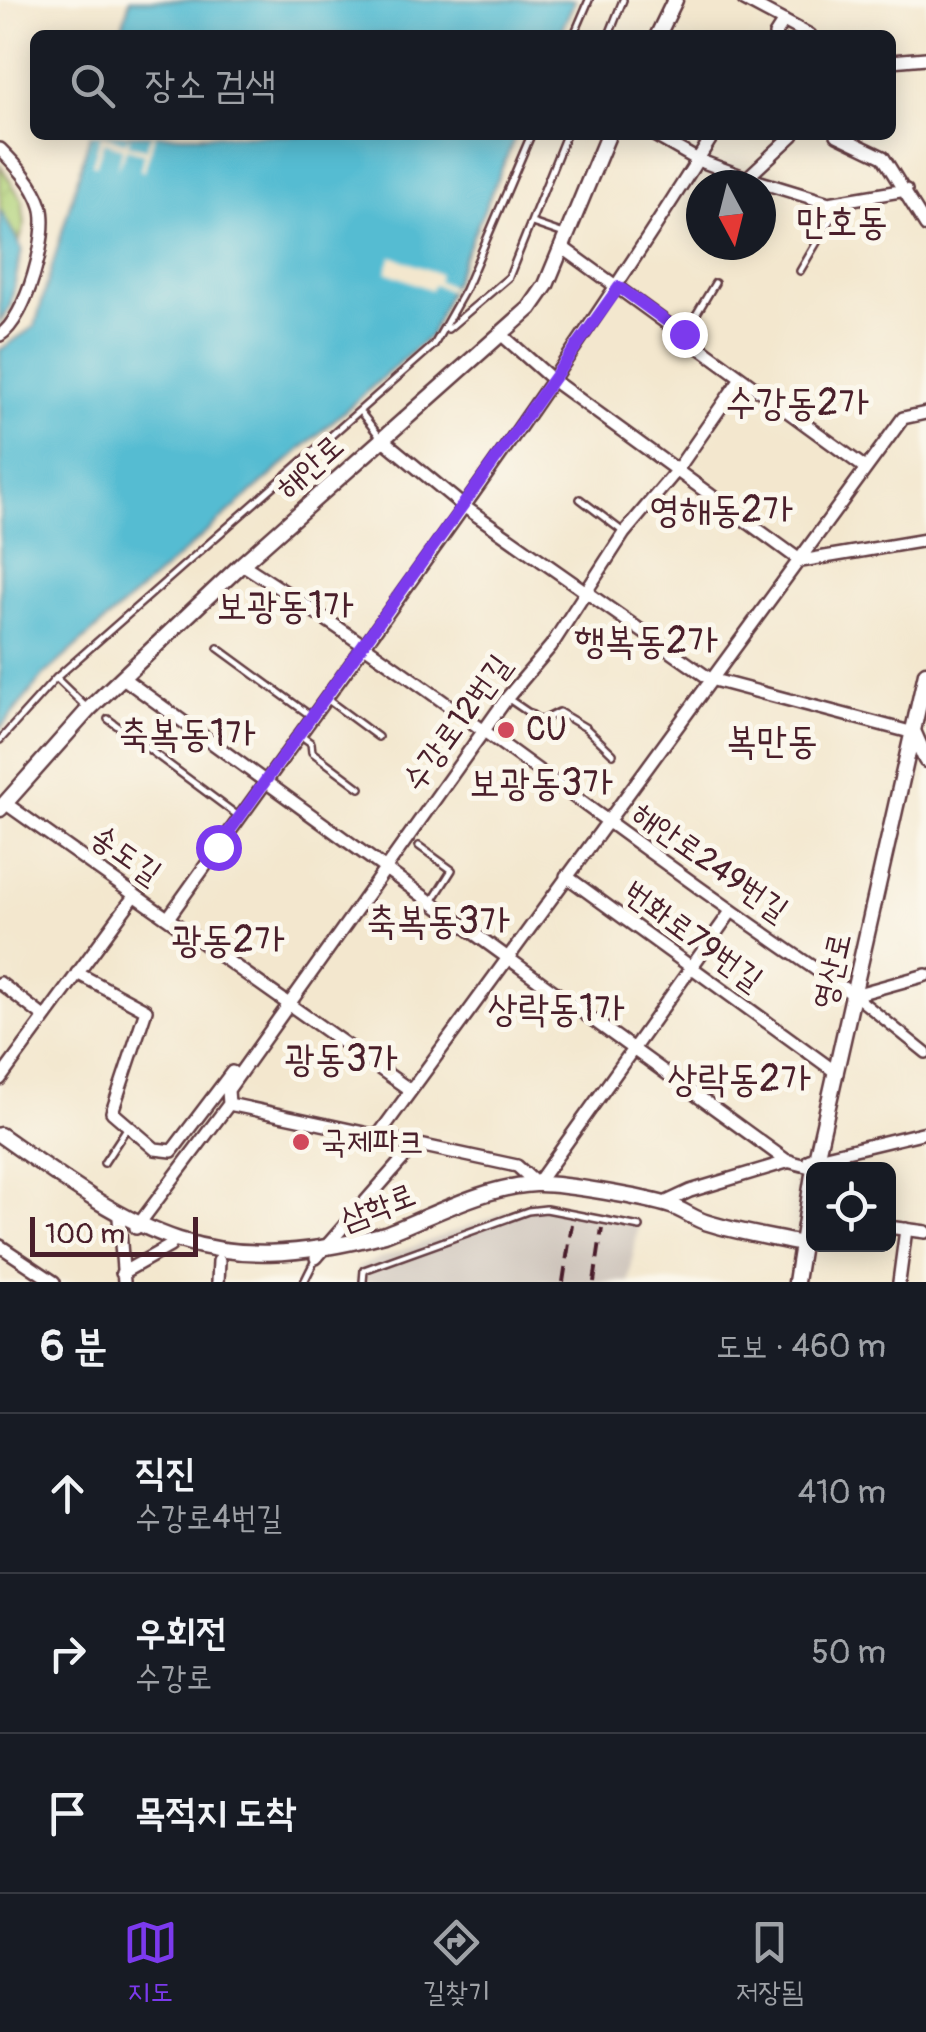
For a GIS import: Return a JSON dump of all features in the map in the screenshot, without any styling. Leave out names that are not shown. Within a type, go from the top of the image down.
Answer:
[{"type":"street","points":[[744,0],[801,30]]},
{"type":"street","points":[[660,30],[670,1]]},
{"type":"street","points":[[778,30],[784,21]]},
{"type":"street","points":[[896,61],[926,58]]},
{"type":"street","name":"해안로","points":[[2,806],[89,709],[242,564],[502,335],[539,296],[606,140]]},
{"type":"street","points":[[663,140],[726,170]]},
{"type":"street","points":[[168,918],[619,287],[710,140]]},
{"type":"street","points":[[757,170],[789,140]]},
{"type":"street","points":[[849,140],[877,152],[906,190],[926,226]]},
{"type":"street","points":[[0,150],[21,171],[41,205],[45,230],[24,304],[9,329],[0,335]]},
{"type":"street","points":[[776,187],[819,201],[906,190]]},
{"type":"street","points":[[563,241],[619,287],[864,466]]},
{"type":"street","points":[[502,335],[554,380],[801,562],[926,540]]},
{"type":"street","name":"수강로12번길","points":[[136,1228],[229,1104],[228,1090],[507,698],[587,594],[624,533],[676,470],[741,378]]},
{"type":"street","points":[[377,1137],[566,876],[609,825],[710,679],[801,562],[864,466],[903,418],[926,414]]},
{"type":"street","points":[[382,439],[462,505],[710,679],[914,732],[926,760]]},
{"type":"street","name":"해안로249번길","points":[[242,564],[364,642],[730,913],[854,994]]},
{"type":"street","name":"영산로","points":[[816,1162],[926,673]]},
{"type":"street","points":[[124,678],[787,1161]]},
{"type":"street","name":"송도길","points":[[2,806],[135,894],[410,1090]]},
{"type":"street","name":"번화로79번길","points":[[566,876],[837,1073]]},
{"type":"street","points":[[0,1079],[135,894]]},
{"type":"street","points":[[229,1104],[517,1166],[536,1184],[730,913]]},
{"type":"street","points":[[76,973],[146,1010],[112,1112],[155,1149],[172,1151],[242,1058],[250,1060]]},
{"type":"street","points":[[854,994],[926,975]]},
{"type":"street","points":[[0,983],[44,1016]]},
{"type":"street","points":[[854,994],[926,1053]]},
{"type":"street","points":[[823,1162],[926,1132]]},
{"type":"street","name":"삼학로","points":[[0,1134],[118,1218],[170,1246],[219,1261],[265,1264],[316,1258],[486,1195],[536,1184],[662,1204],[704,1222],[802,1244]]},
{"type":"street","points":[[316,1258],[414,1146]]},
{"type":"street","points":[[662,1204],[690,1191],[787,1161],[806,1163]]},
{"type":"street","points":[[118,1218],[123,1279]]},
{"type":"street","points":[[896,1227],[926,1232]]},
{"type":"street","points":[[898,1282],[906,1228]]},
{"type":"street","name":"영산로","points":[[796,1282],[806,1232]]},
{"type":"street","points":[[0,1246],[54,1282]]},
{"type":"street","points":[[123,1279],[170,1246]]},
{"type":"street","points":[[218,1282],[219,1261]]},
{"type":"lane","points":[[576,30],[589,0]]},
{"type":"lane","points":[[611,30],[624,0]]},
{"type":"lane","points":[[446,330],[529,140]]},
{"type":"lane","points":[[0,740],[56,678],[361,414],[446,330],[509,277],[564,140]]},
{"type":"lane","points":[[800,270],[840,201]]},
{"type":"lane","points":[[532,223],[563,241]]},
{"type":"lane","points":[[684,334],[715,283]]},
{"type":"lane","points":[[361,414],[382,439]]},
{"type":"lane","points":[[580,498],[624,533]]},
{"type":"lane","points":[[218,648],[311,716]]},
{"type":"lane","points":[[56,678],[89,709]]},
{"type":"lane","points":[[324,698],[378,737]]},
{"type":"lane","points":[[507,698],[541,721],[559,712],[586,728],[613,754]]},
{"type":"lane","points":[[108,719],[240,817]]},
{"type":"lane","points":[[299,734],[311,743],[312,752],[360,788]]},
{"type":"lane","points":[[419,846],[452,870],[432,902]]},
{"type":"lane","points":[[104,1163],[129,1126]]},
{"type":"lane","points":[[363,1282],[364,1270],[528,1211],[546,1209],[640,1227]]},
{"type":"lane","points":[[304,1282],[316,1258]]},
{"type":"shaded area","points":[[528,1204],[548,1204],[639,1221],[629,1282],[357,1282],[358,1267]]},
{"type":"green space","points":[[0,165],[22,200],[25,224],[0,304]]},
{"type":"water","points":[[130,0],[575,0],[561,30],[121,30]]},
{"type":"water","points":[[89,140],[514,140],[430,336],[44,675],[0,729],[0,350],[35,326]]},
{"type":"water","points":[[0,209],[22,249],[10,306],[0,323]]},
{"type":"pier","points":[[99,140],[129,140],[128,144],[146,149],[149,140],[154,140],[144,172],[140,170],[144,154],[127,149],[116,170],[123,148],[104,142],[96,165],[92,164]]},
{"type":"pier","points":[[392,256],[440,274],[438,281],[451,286],[449,291],[434,285],[431,290],[386,272]]},
{"type":"railway","points":[[563,1282],[572,1224]]},
{"type":"railway","points":[[594,1282],[602,1228]]},
{"type":"place","name":"CU","points":[[506,730]]},
{"type":"place","name":"국제파크","points":[[301,1142]]},
{"type":"district","name":"만호동","points":[[842,222]]},
{"type":"district","name":"수강동2가","points":[[797,403]]},
{"type":"district","name":"영해동2가","points":[[721,510]]},
{"type":"district","name":"보광동1가","points":[[285,606]]},
{"type":"district","name":"행복동2가","points":[[646,641]]},
{"type":"district","name":"축복동1가","points":[[187,734]]},
{"type":"district","name":"복만동","points":[[772,741]]},
{"type":"district","name":"보광동3가","points":[[541,783]]},
{"type":"district","name":"축복동3가","points":[[438,921]]},
{"type":"district","name":"광동2가","points":[[228,940]]},
{"type":"district","name":"상락동1가","points":[[556,1009]]},
{"type":"district","name":"광동3가","points":[[341,1059]]},
{"type":"district","name":"상락동2가","points":[[739,1079]]},
{"type":"route","points":[[218,847],[619,287],[684,334]]}]
